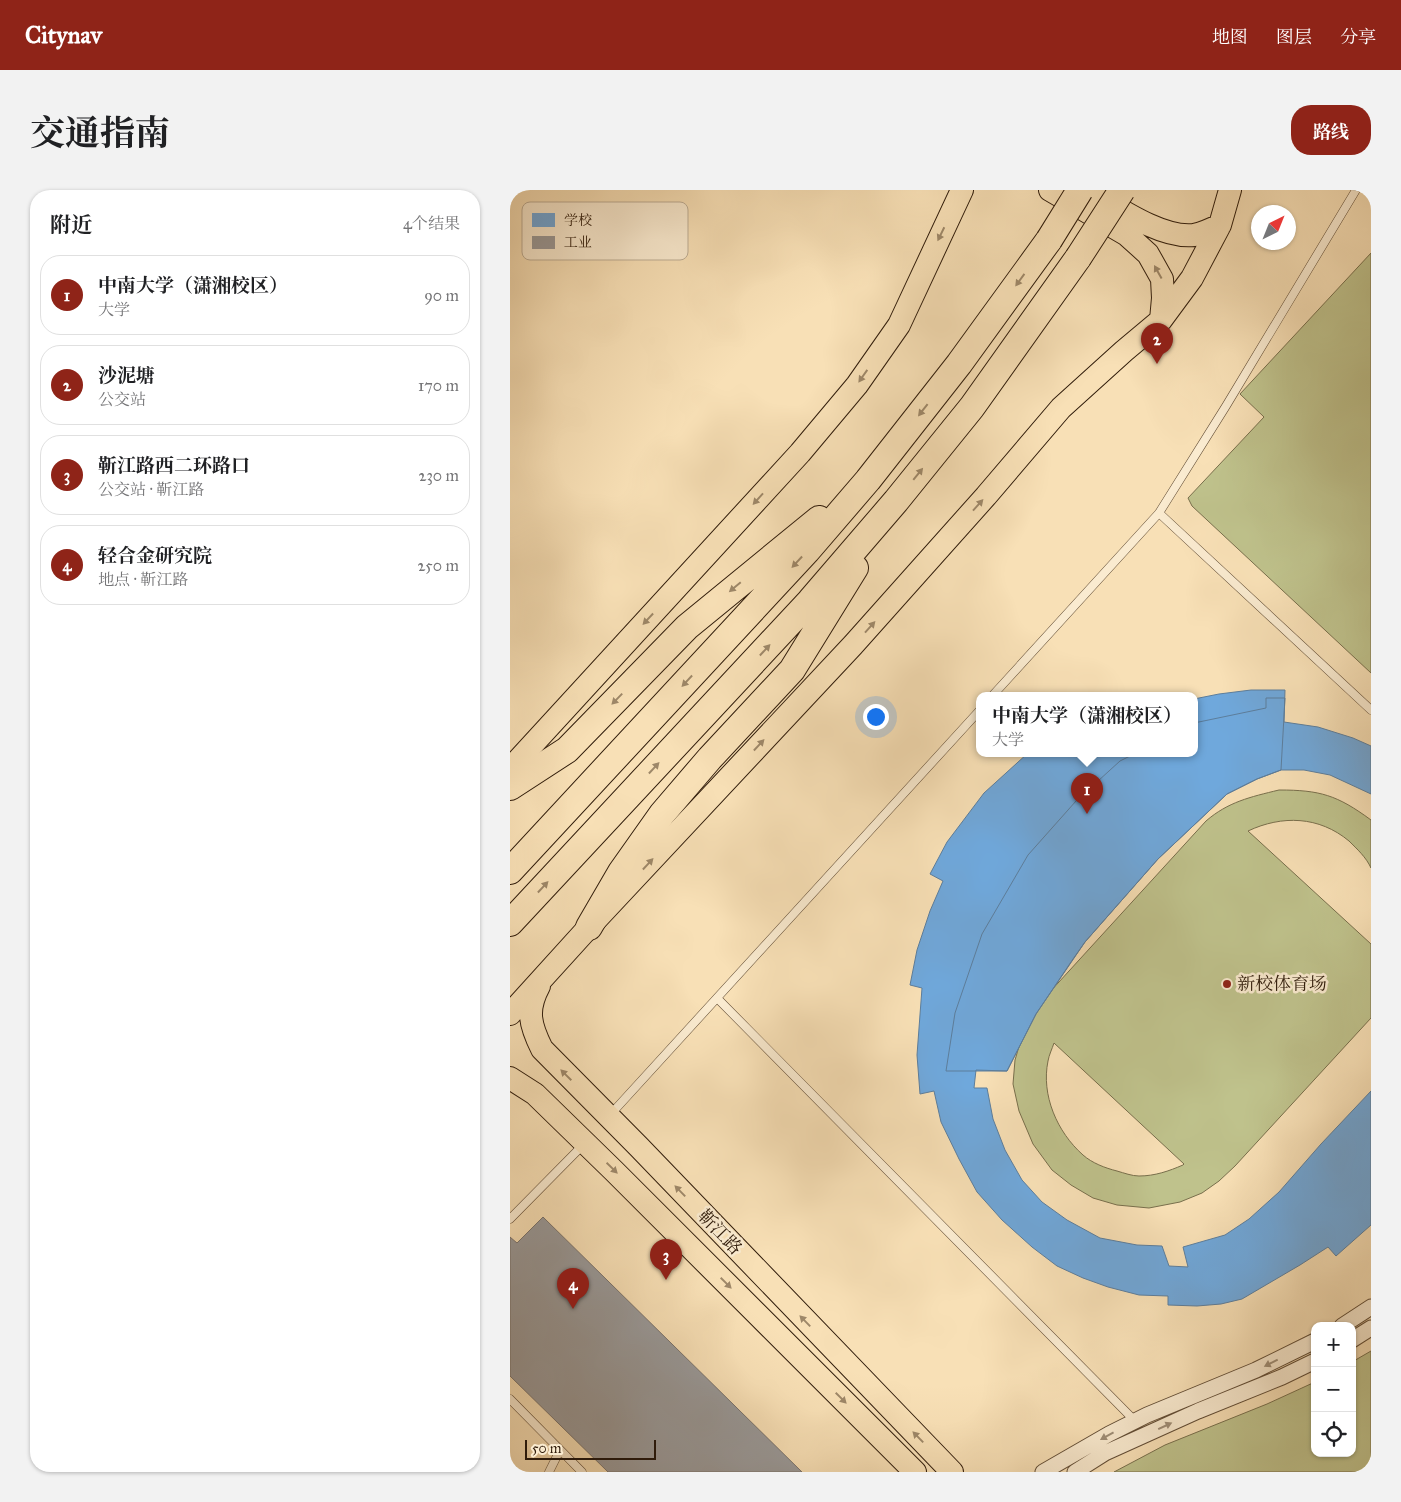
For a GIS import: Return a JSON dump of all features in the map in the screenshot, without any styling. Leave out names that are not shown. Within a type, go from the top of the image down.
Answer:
[{"type":"highway","points":[[510,871],[788,573],[868,480],[959,364],[1049,240],[1080,190]]},
{"type":"highway","points":[[510,923],[810,601],[896,501],[972,407],[1078,258],[1122,190]]},
{"type":"highway","points":[[510,787],[567,750],[687,627],[868,480]]},
{"type":"highway","points":[[589,927],[622,872],[662,814],[710,758],[792,670],[896,501]]},
{"type":"main road","points":[[510,770],[800,453],[857,385],[899,325],[963,190]]},
{"type":"main road","points":[[1050,190],[1127,235],[1148,254],[1162,279],[1161,320]]},
{"type":"main road","points":[[1087,190],[1140,221],[1171,232],[1193,235],[1206,232],[1220,225]]},
{"type":"main road","points":[[510,1014],[853,645],[986,496],[1061,408],[1161,320],[1192,278],[1220,225],[1230,190]]},
{"type":"main road","name":"靳江路","points":[[544,977],[532,999],[530,1019],[534,1034],[542,1049],[952,1472]]},
{"type":"main road","name":"靳江路","points":[[510,1078],[535,1094],[585,1143],[911,1471]]},
{"type":"street","points":[[1348,1322],[1371,1307]]},
{"type":"street","points":[[1356,1337],[1371,1328]]},
{"type":"street","points":[[1043,1472],[1135,1421],[1256,1370],[1311,1343]]},
{"type":"street","points":[[1075,1472],[1105,1453],[1198,1410],[1282,1377],[1311,1363]]},
{"type":"lane","points":[[996,692],[1159,513],[1356,190]]},
{"type":"lane","points":[[1159,513],[1371,710]]},
{"type":"lane","points":[[609,1116],[976,714]]},
{"type":"lane","points":[[717,998],[1135,1421]]},
{"type":"lane","points":[[510,1219],[585,1143]]},
{"type":"lane","points":[[510,1399],[582,1472]]},
{"type":"lane","points":[[548,1472],[560,1450]]},
{"type":"green space","points":[[1371,253],[1371,673],[1192,506],[1188,498],[1264,417],[1240,394]]},
{"type":"green space","points":[[1279,790],[1306,791],[1328,796],[1348,805],[1371,820],[1371,868],[1364,857],[1349,841],[1325,827],[1313,823],[1300,821],[1274,822],[1248,831],[1371,944],[1371,1018],[1235,1166],[1202,1193],[1180,1202],[1149,1208],[1117,1205],[1093,1198],[1071,1185],[1052,1170],[1033,1144],[1019,1111],[1013,1084],[1015,1060],[1023,1033],[1048,994],[1206,821],[1214,814],[1231,805]],"holes":[[[1054,1043],[1184,1164],[1162,1173],[1136,1176],[1103,1167],[1083,1155],[1074,1146],[1059,1124],[1049,1100],[1046,1074],[1048,1059]]]},
{"type":"green space","points":[[1371,1351],[1371,1472],[1114,1472],[1165,1445],[1267,1404],[1311,1384],[1311,1457],[1356,1457],[1356,1360]]},
{"type":"building: 学校","points":[[1251,690],[1285,690],[1284,722],[1318,727],[1371,746],[1371,794],[1330,775],[1304,770],[1281,770],[1257,779],[1227,794],[1158,859],[1085,942],[1036,1014],[1007,1071],[976,1070],[974,1088],[987,1088],[993,1119],[1005,1150],[1022,1180],[1042,1202],[1067,1220],[1100,1238],[1137,1245],[1162,1246],[1169,1266],[1188,1267],[1183,1247],[1225,1235],[1249,1219],[1279,1192],[1371,1091],[1371,1225],[1336,1256],[1328,1247],[1242,1299],[1221,1304],[1197,1306],[1168,1305],[1168,1296],[1139,1295],[1108,1287],[1057,1266],[1002,1220],[977,1192],[941,1122],[934,1091],[920,1094],[917,1055],[922,988],[910,985],[917,950],[930,911],[943,881],[930,874],[947,842],[984,793],[1024,757],[1198,757],[1198,698]]},
{"type":"building: 学校","points":[[1266,698],[1285,698],[1281,770],[1257,779],[1227,794],[1158,859],[1085,942],[1036,1014],[1007,1071],[946,1071],[955,1013],[982,934],[1028,855],[1076,801],[1120,761],[1128,757],[1198,757],[1198,722],[1266,708]]},
{"type":"building: 工业","points":[[543,1217],[802,1472],[608,1472],[510,1376],[510,1237],[517,1243]]},
{"type":"place","name":"沙泥塘","points":[[1157,364]]},
{"type":"place","name":"中南大学（潇湘校区）","points":[[1087,814]]},
{"type":"place","name":"新校体育场","points":[[1227,984]]},
{"type":"place","name":"靳江路西二环路口","points":[[666,1280]]},
{"type":"place","name":"轻合金研究院","points":[[573,1309]]}]
